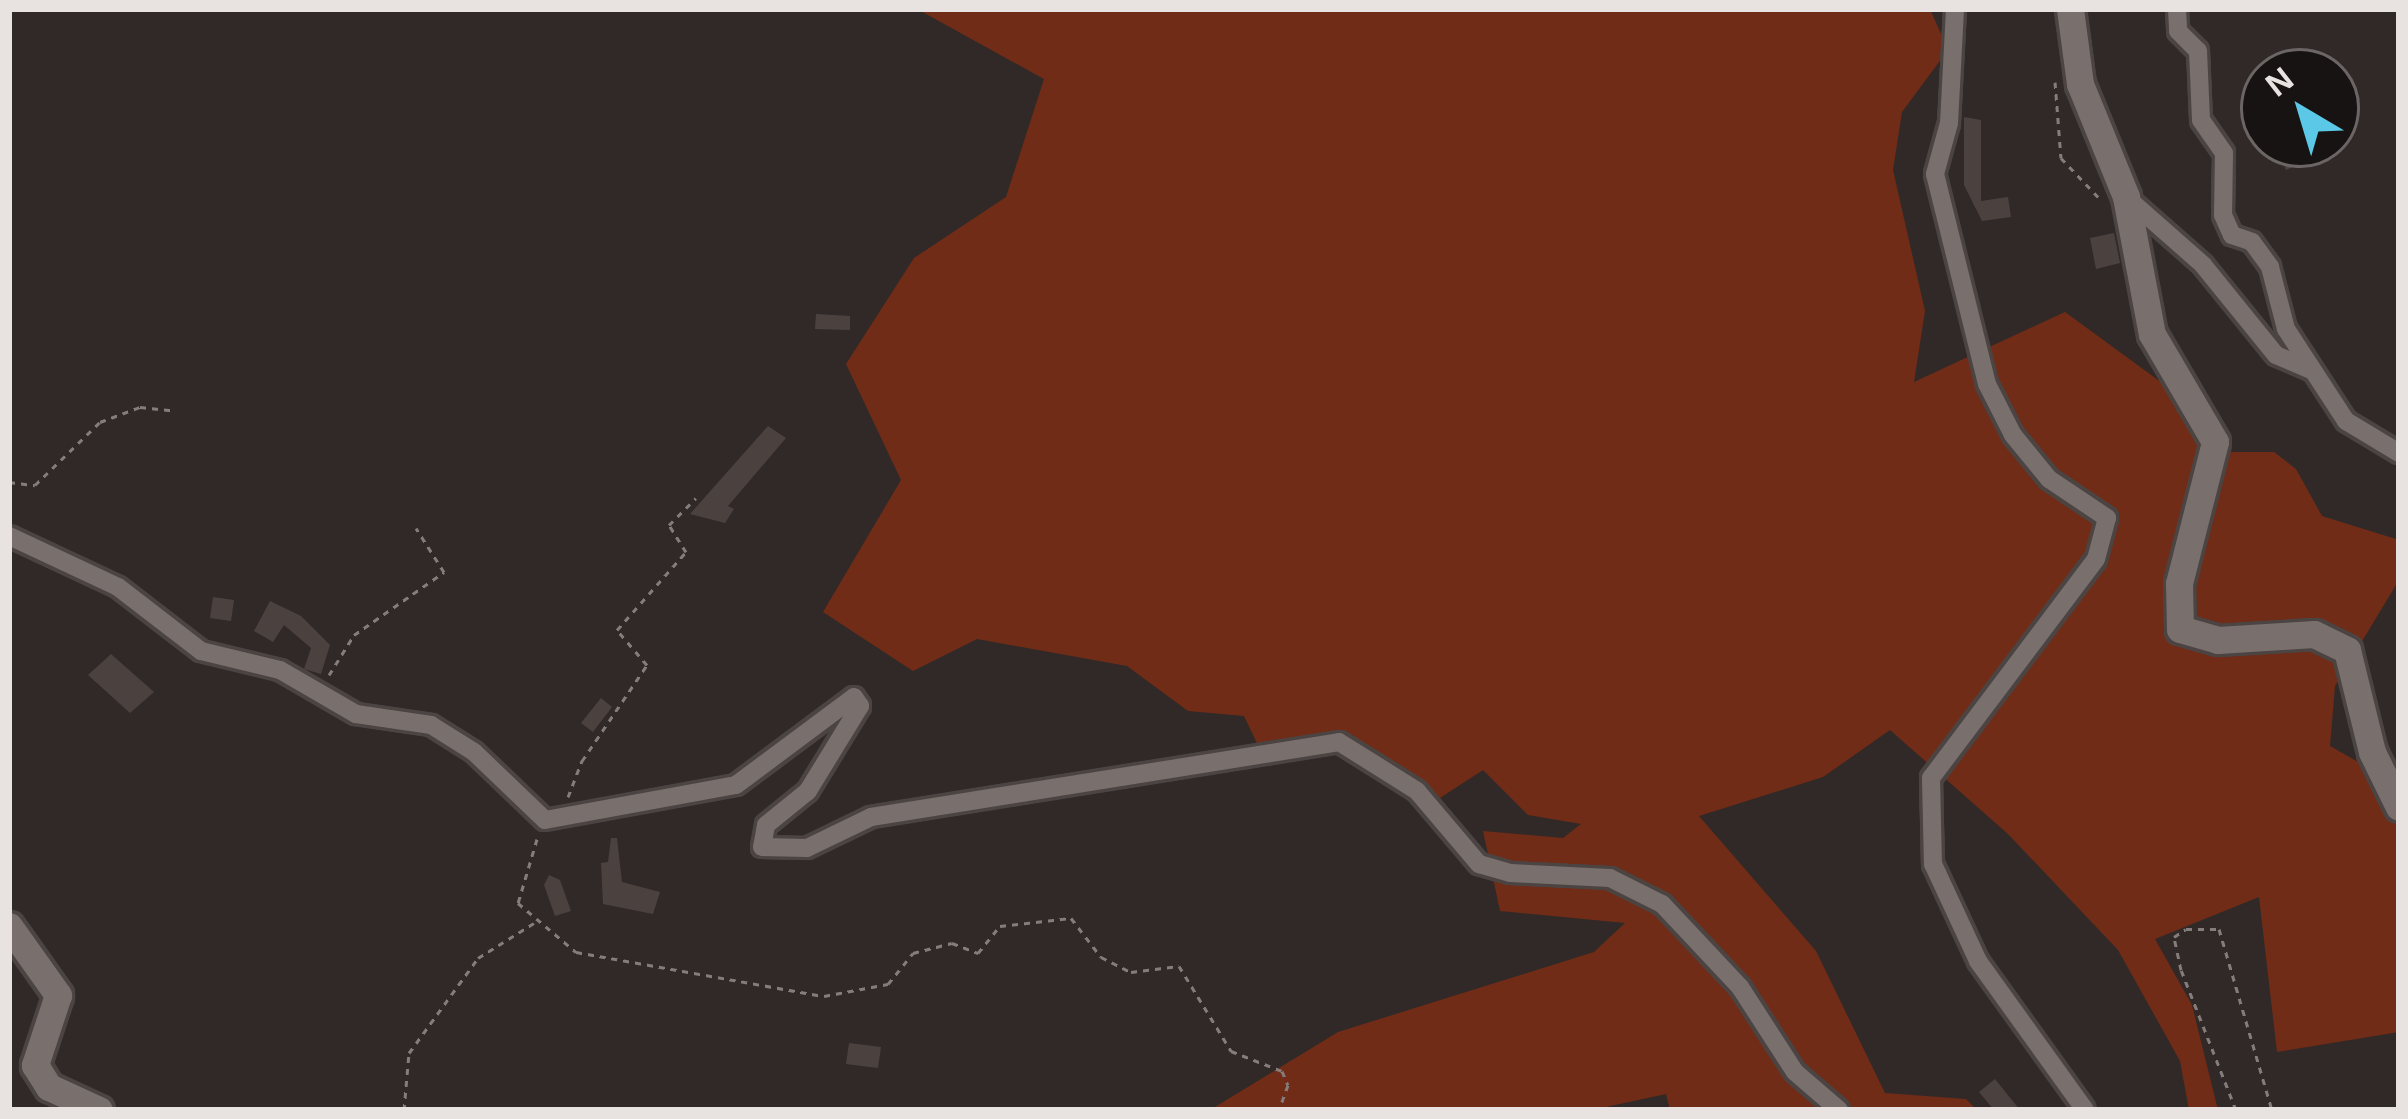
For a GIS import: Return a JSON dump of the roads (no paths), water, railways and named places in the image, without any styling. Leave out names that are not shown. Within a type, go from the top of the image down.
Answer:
[{"type":"main road","points":[[2070,9],[2080,84],[2126,197],[2152,334],[2216,442],[2179,583],[2180,629],[2218,640],[2314,634],[2347,650],[2372,752],[2399,808]]},
{"type":"main road","points":[[9,926],[58,995],[35,1065],[49,1087],[99,1110]]},
{"type":"street","points":[[1955,9],[1948,123],[1935,173],[1987,384],[2013,435],[2049,479],[2108,518],[2096,559],[1931,778],[1934,863],[1978,961],[2085,1110]]},
{"type":"street","points":[[2177,9],[2178,31],[2198,51],[2201,119],[2224,153],[2222,215],[2233,235],[2252,242],[2270,267],[2276,307],[2345,421],[2399,453]]},
{"type":"street","points":[[2126,197],[2204,265],[2276,356],[2311,370]]},
{"type":"street","points":[[9,536],[118,587],[202,651],[280,670],[356,714],[431,725],[474,752],[544,820],[581,817],[736,785],[854,697],[860,706],[808,791],[766,825],[762,847],[806,848],[871,817],[1339,742],[1417,791],[1479,864],[1510,873],[1610,878],[1662,904],[1740,986],[1795,1072],[1839,1110]]}]
